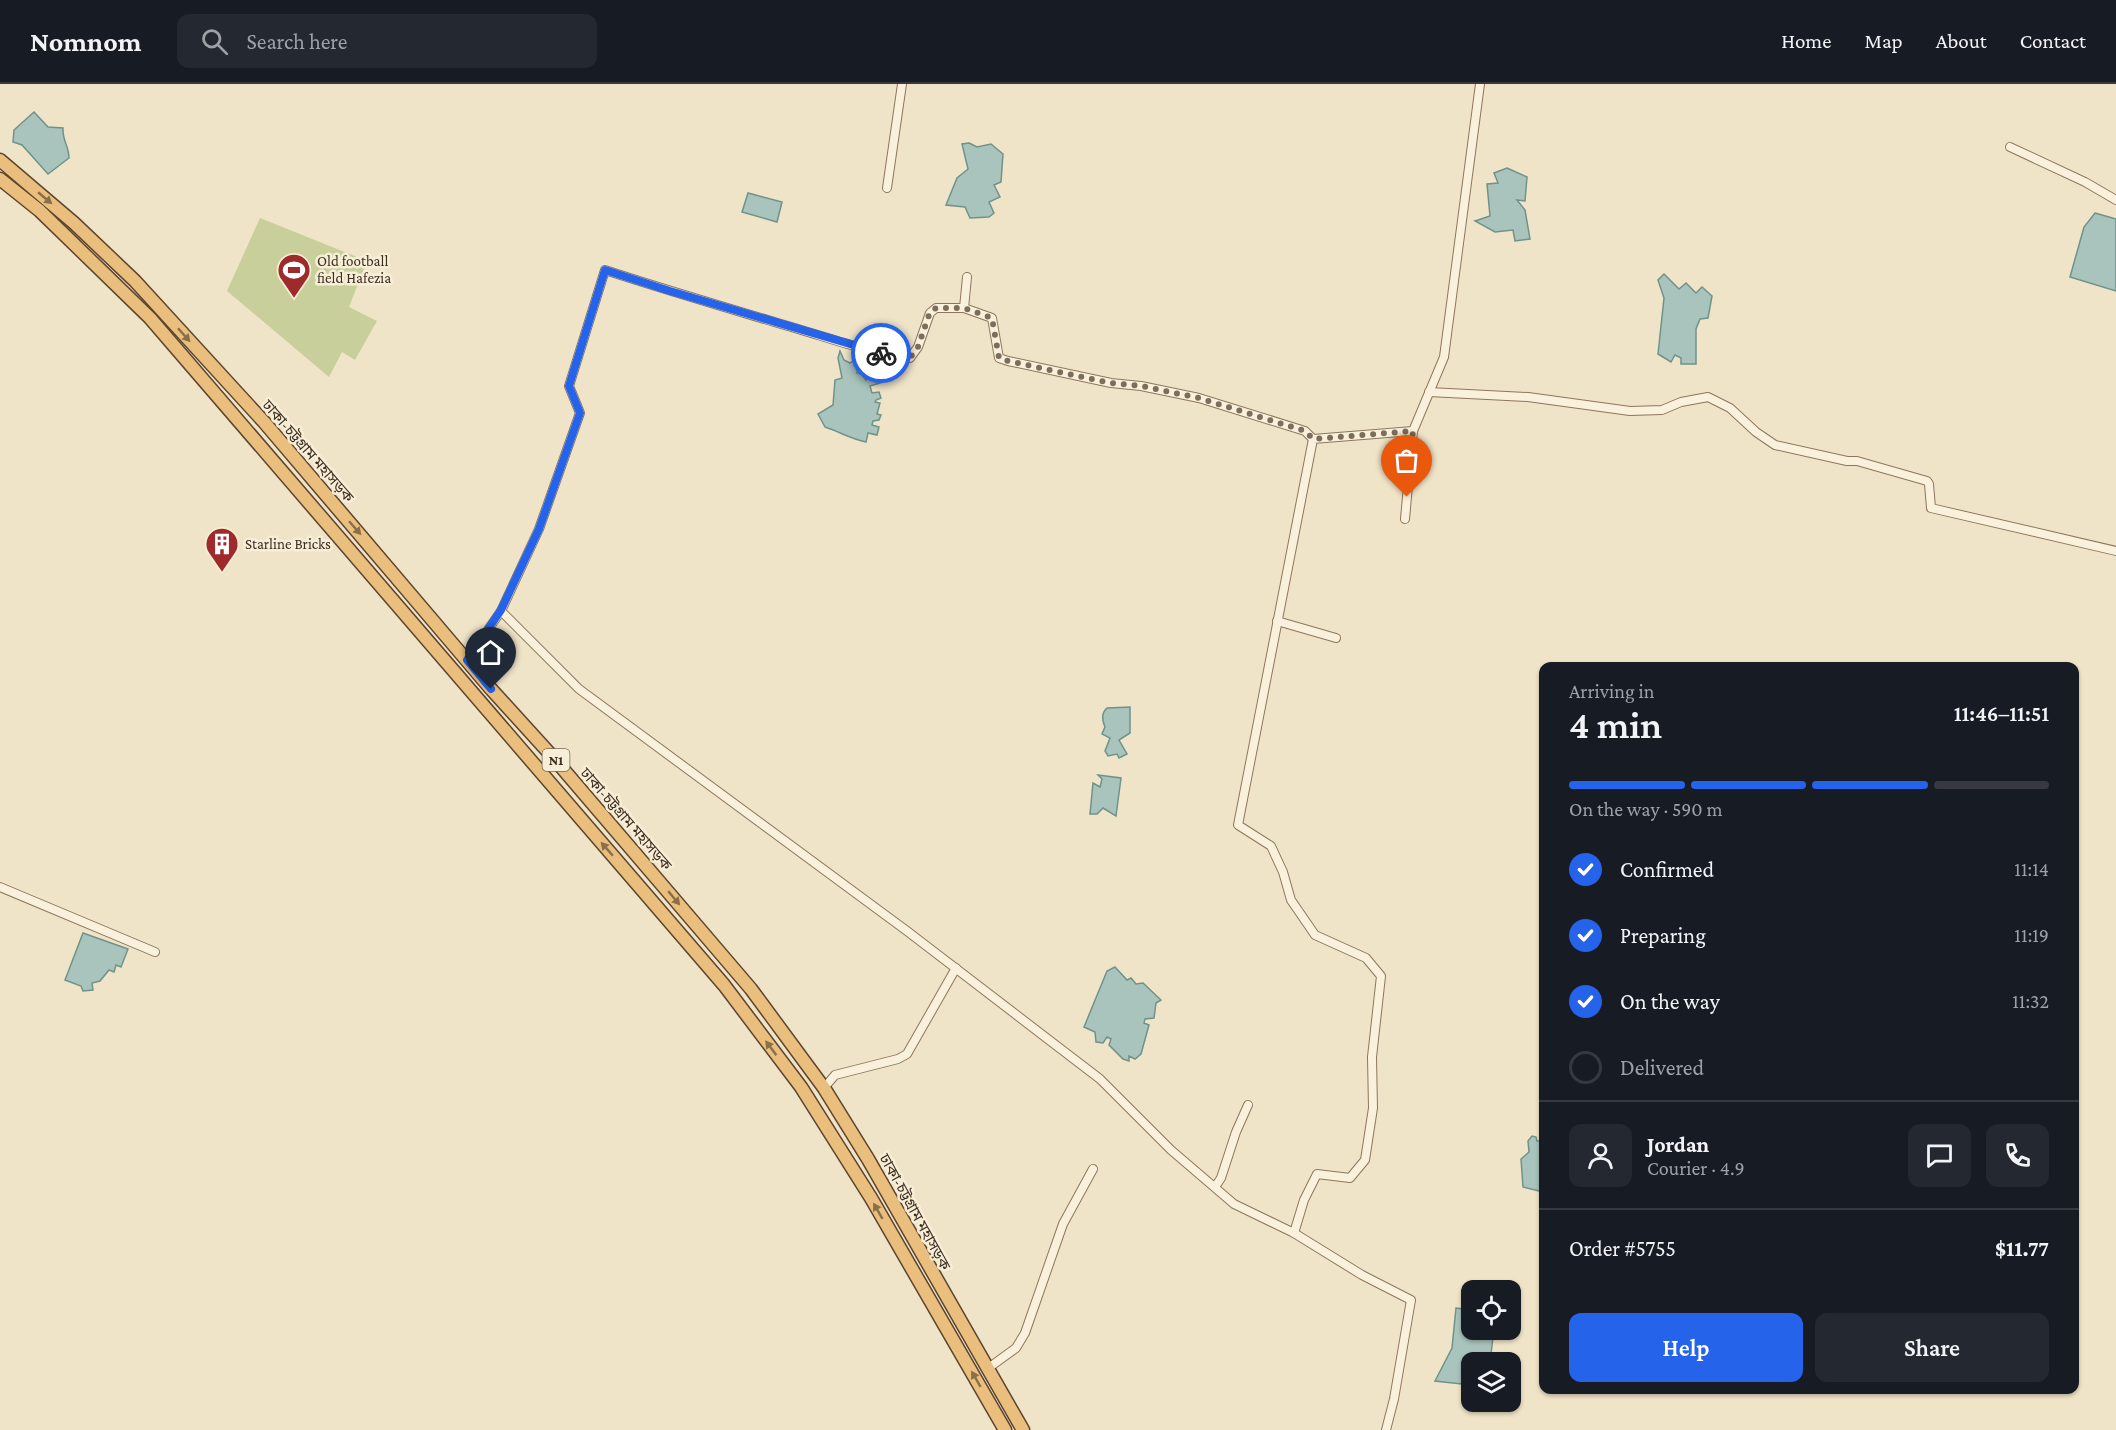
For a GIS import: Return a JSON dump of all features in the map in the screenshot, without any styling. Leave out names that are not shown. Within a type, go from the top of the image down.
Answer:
[{"type":"highway","name":"ঢাকা-চট্টগ্রাম মহাসড়ক","points":[[0,160],[74,223],[135,281],[264,422],[736,971],[824,1088],[868,1158],[1023,1430]]},
{"type":"highway","name":"ঢাকা-চট্টগ্রাম মহাসড়ক","points":[[0,179],[40,212],[150,318],[724,985],[807,1097],[871,1198],[1005,1430]]},
{"type":"street","points":[[887,188],[902,84]]},
{"type":"street","points":[[1405,519],[1413,431],[1444,357],[1480,84]]},
{"type":"street","points":[[2010,147],[2085,182],[2116,200]]},
{"type":"street","points":[[467,660],[501,610],[539,529],[580,413],[569,386],[605,270],[858,346],[910,358],[918,347],[930,312],[936,308],[964,308],[992,318],[999,358],[1008,361],[1111,383],[1141,386],[1199,398],[1305,431],[1313,439],[1413,431]]},
{"type":"street","points":[[964,308],[967,277]]},
{"type":"street","points":[[1429,392],[1528,397],[1630,411],[1662,410],[1681,402],[1708,397],[1730,408],[1774,445],[1847,461],[1857,461],[1926,481],[1929,484],[1930,508],[2116,551]]},
{"type":"street","points":[[1294,1233],[1304,1200],[1317,1174],[1350,1178],[1365,1160],[1373,1108],[1372,1057],[1381,976],[1366,958],[1315,935],[1291,900],[1283,872],[1271,846],[1238,825],[1313,439]]},
{"type":"street","points":[[501,610],[579,689],[956,968],[1100,1079],[1172,1150],[1234,1204],[1294,1233],[1362,1275],[1411,1300],[1394,1398],[1386,1430]]},
{"type":"street","points":[[1277,621],[1336,638]]},
{"type":"street","points":[[0,887],[155,952]]},
{"type":"street","points":[[824,1088],[835,1075],[898,1059],[906,1054],[956,968]]},
{"type":"street","points":[[1215,1187],[1221,1178],[1236,1132],[1248,1105]]},
{"type":"street","points":[[987,1369],[1016,1348],[1025,1333],[1063,1224],[1093,1169]]},
{"type":"green space","name":"Old football field Hafezia","points":[[260,218],[367,261],[349,307],[377,321],[355,360],[342,352],[329,377],[227,291]]},
{"type":"water","points":[[34,112],[48,127],[63,128],[68,150],[69,158],[48,174],[22,145],[13,142],[14,130]]},
{"type":"water","points":[[969,143],[977,147],[991,144],[1003,154],[1001,182],[994,185],[1000,197],[989,202],[994,213],[989,217],[970,218],[965,207],[946,205],[957,178],[968,169],[962,144]]},
{"type":"water","points":[[1507,168],[1527,177],[1525,201],[1517,200],[1525,210],[1530,239],[1515,241],[1513,230],[1495,232],[1475,221],[1490,216],[1487,184],[1498,183],[1494,173]]},
{"type":"water","points":[[748,193],[782,202],[777,222],[742,212]]},
{"type":"water","points":[[2095,213],[2116,219],[2116,291],[2070,277],[2084,227]]},
{"type":"water","points":[[1664,274],[1679,289],[1686,283],[1696,293],[1702,287],[1712,296],[1708,318],[1700,319],[1696,329],[1696,364],[1681,364],[1681,358],[1675,355],[1671,362],[1658,354],[1664,298],[1658,280]]},
{"type":"water","points":[[840,351],[844,360],[850,363],[859,356],[857,373],[862,374],[866,380],[870,372],[873,373],[875,370],[879,375],[881,372],[888,377],[883,382],[870,386],[872,393],[879,392],[881,398],[875,402],[880,403],[877,414],[881,415],[879,420],[873,421],[872,425],[879,427],[877,435],[868,433],[866,442],[825,427],[818,414],[833,405],[835,380],[842,378],[838,358]]},
{"type":"water","points":[[1130,707],[1130,733],[1119,740],[1127,754],[1119,758],[1117,754],[1108,756],[1105,751],[1110,738],[1102,734],[1105,727],[1103,714],[1107,708]]},
{"type":"water","points":[[1098,775],[1121,778],[1116,816],[1103,808],[1097,814],[1090,814],[1093,783],[1100,787],[1102,779]]},
{"type":"water","points":[[83,933],[128,949],[121,967],[116,965],[114,972],[109,970],[100,981],[92,983],[93,990],[83,991],[81,986],[65,980]]},
{"type":"water","points":[[1115,967],[1127,980],[1131,978],[1136,984],[1143,983],[1161,1000],[1156,1003],[1154,1018],[1145,1019],[1144,1023],[1149,1025],[1141,1054],[1135,1059],[1129,1056],[1129,1061],[1123,1059],[1109,1045],[1111,1039],[1107,1037],[1103,1043],[1096,1042],[1095,1032],[1084,1027],[1107,971]]},
{"type":"water","points":[[1532,1136],[1539,1141],[1539,1191],[1523,1187],[1521,1159],[1529,1152],[1528,1141]]},
{"type":"water","points":[[1456,1308],[1461,1309],[1461,1340],[1493,1340],[1491,1352],[1461,1352],[1461,1384],[1435,1381],[1452,1348]]},
{"type":"way so far","points":[[881,353],[910,358],[918,347],[930,312],[936,308],[964,308],[992,318],[999,358],[1008,361],[1111,383],[1141,386],[1199,398],[1305,431],[1313,439],[1413,431],[1407,497]]},
{"type":"place","name":"Old football field Hafezia","points":[[294,299]]},
{"type":"place","name":"Starline Bricks","points":[[222,573]]},
{"type":"route","points":[[491,689],[467,660],[501,610],[539,529],[580,413],[569,386],[605,270],[881,353]]}]
